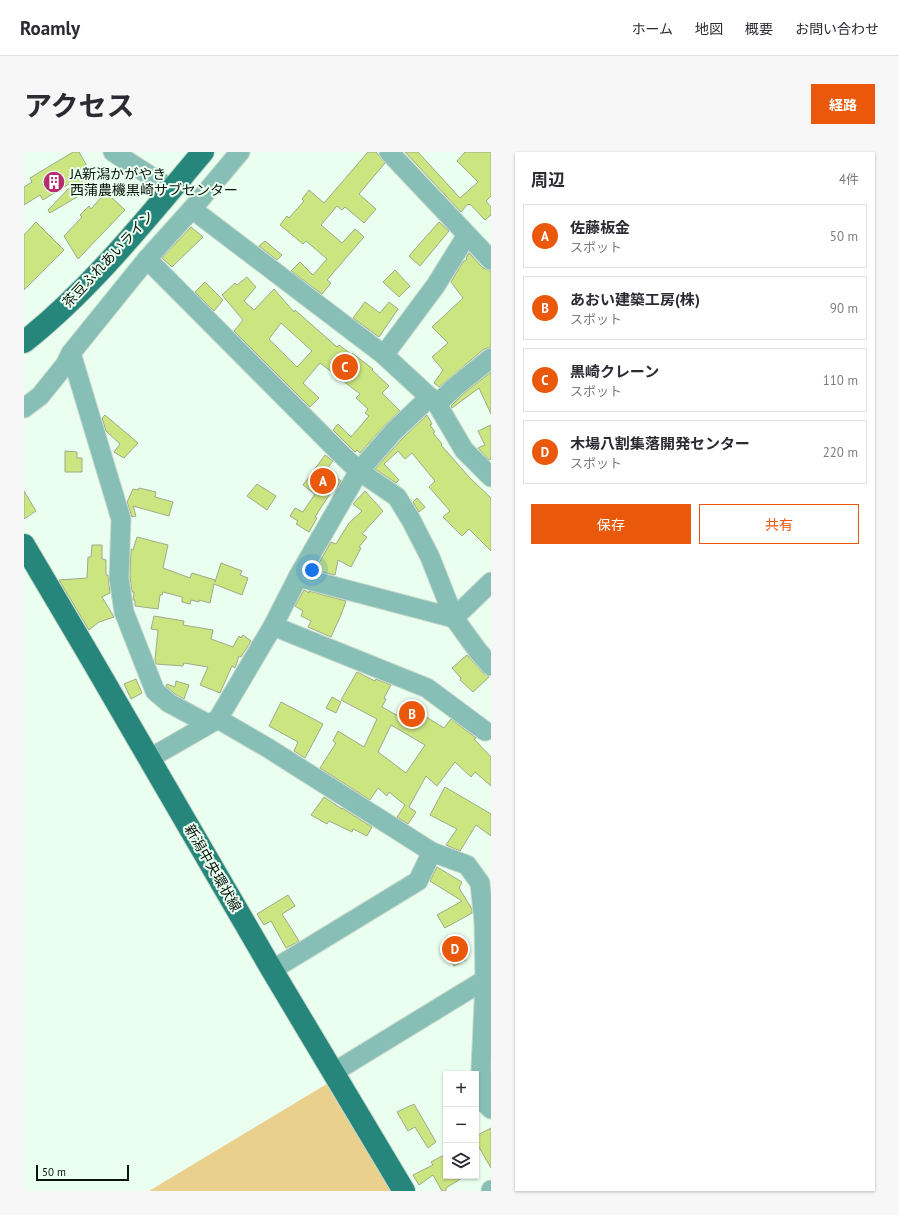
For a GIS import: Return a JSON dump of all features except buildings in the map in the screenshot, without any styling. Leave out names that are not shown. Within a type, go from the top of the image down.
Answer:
[{"type":"main road","name":"茶豆ふれあいライン","points":[[24,342],[41,329],[109,262],[203,152]]},
{"type":"main road","name":"新潟中央環状線","points":[[24,545],[150,758],[272,970],[404,1191]]},
{"type":"street","points":[[113,152],[171,189]]},
{"type":"street","points":[[24,408],[40,396],[66,365],[71,353],[147,259],[240,152]]},
{"type":"street","points":[[389,152],[491,260]]},
{"type":"street","points":[[192,209],[384,355],[434,401],[464,450],[491,476]]},
{"type":"street","points":[[384,355],[436,285],[467,235]]},
{"type":"street","points":[[147,259],[359,471],[397,497],[430,557],[454,618],[491,666]]},
{"type":"street","points":[[71,353],[121,519],[119,578],[124,612],[155,690],[169,702],[268,748],[432,852],[467,865],[480,883],[488,978],[481,1069],[484,1102],[491,1109]]},
{"type":"street","points":[[150,758],[213,722],[273,626],[298,577],[359,471],[394,431],[456,386],[491,358]]},
{"type":"street","points":[[298,577],[454,618]]},
{"type":"street","points":[[454,618],[491,582]]},
{"type":"street","points":[[273,626],[427,688],[489,730]]},
{"type":"street","points":[[272,970],[418,881],[432,852]]},
{"type":"street","points":[[334,1072],[488,978]]},
{"type":"shaded area","points":[[330,1082],[394,1191],[149,1191]]},
{"type":"place","name":"JA新潟かがやき 西蒲農機黒崎サブセンター","points":[[54,182]]},
{"type":"place","name":"黒崎クレーン","points":[[345,367]]},
{"type":"place","name":"佐藤板金","points":[[323,481]]},
{"type":"place","name":"あおい建築工房(株)","points":[[412,714]]},
{"type":"place","name":"木場八割集落開発センター","points":[[455,949]]}]
